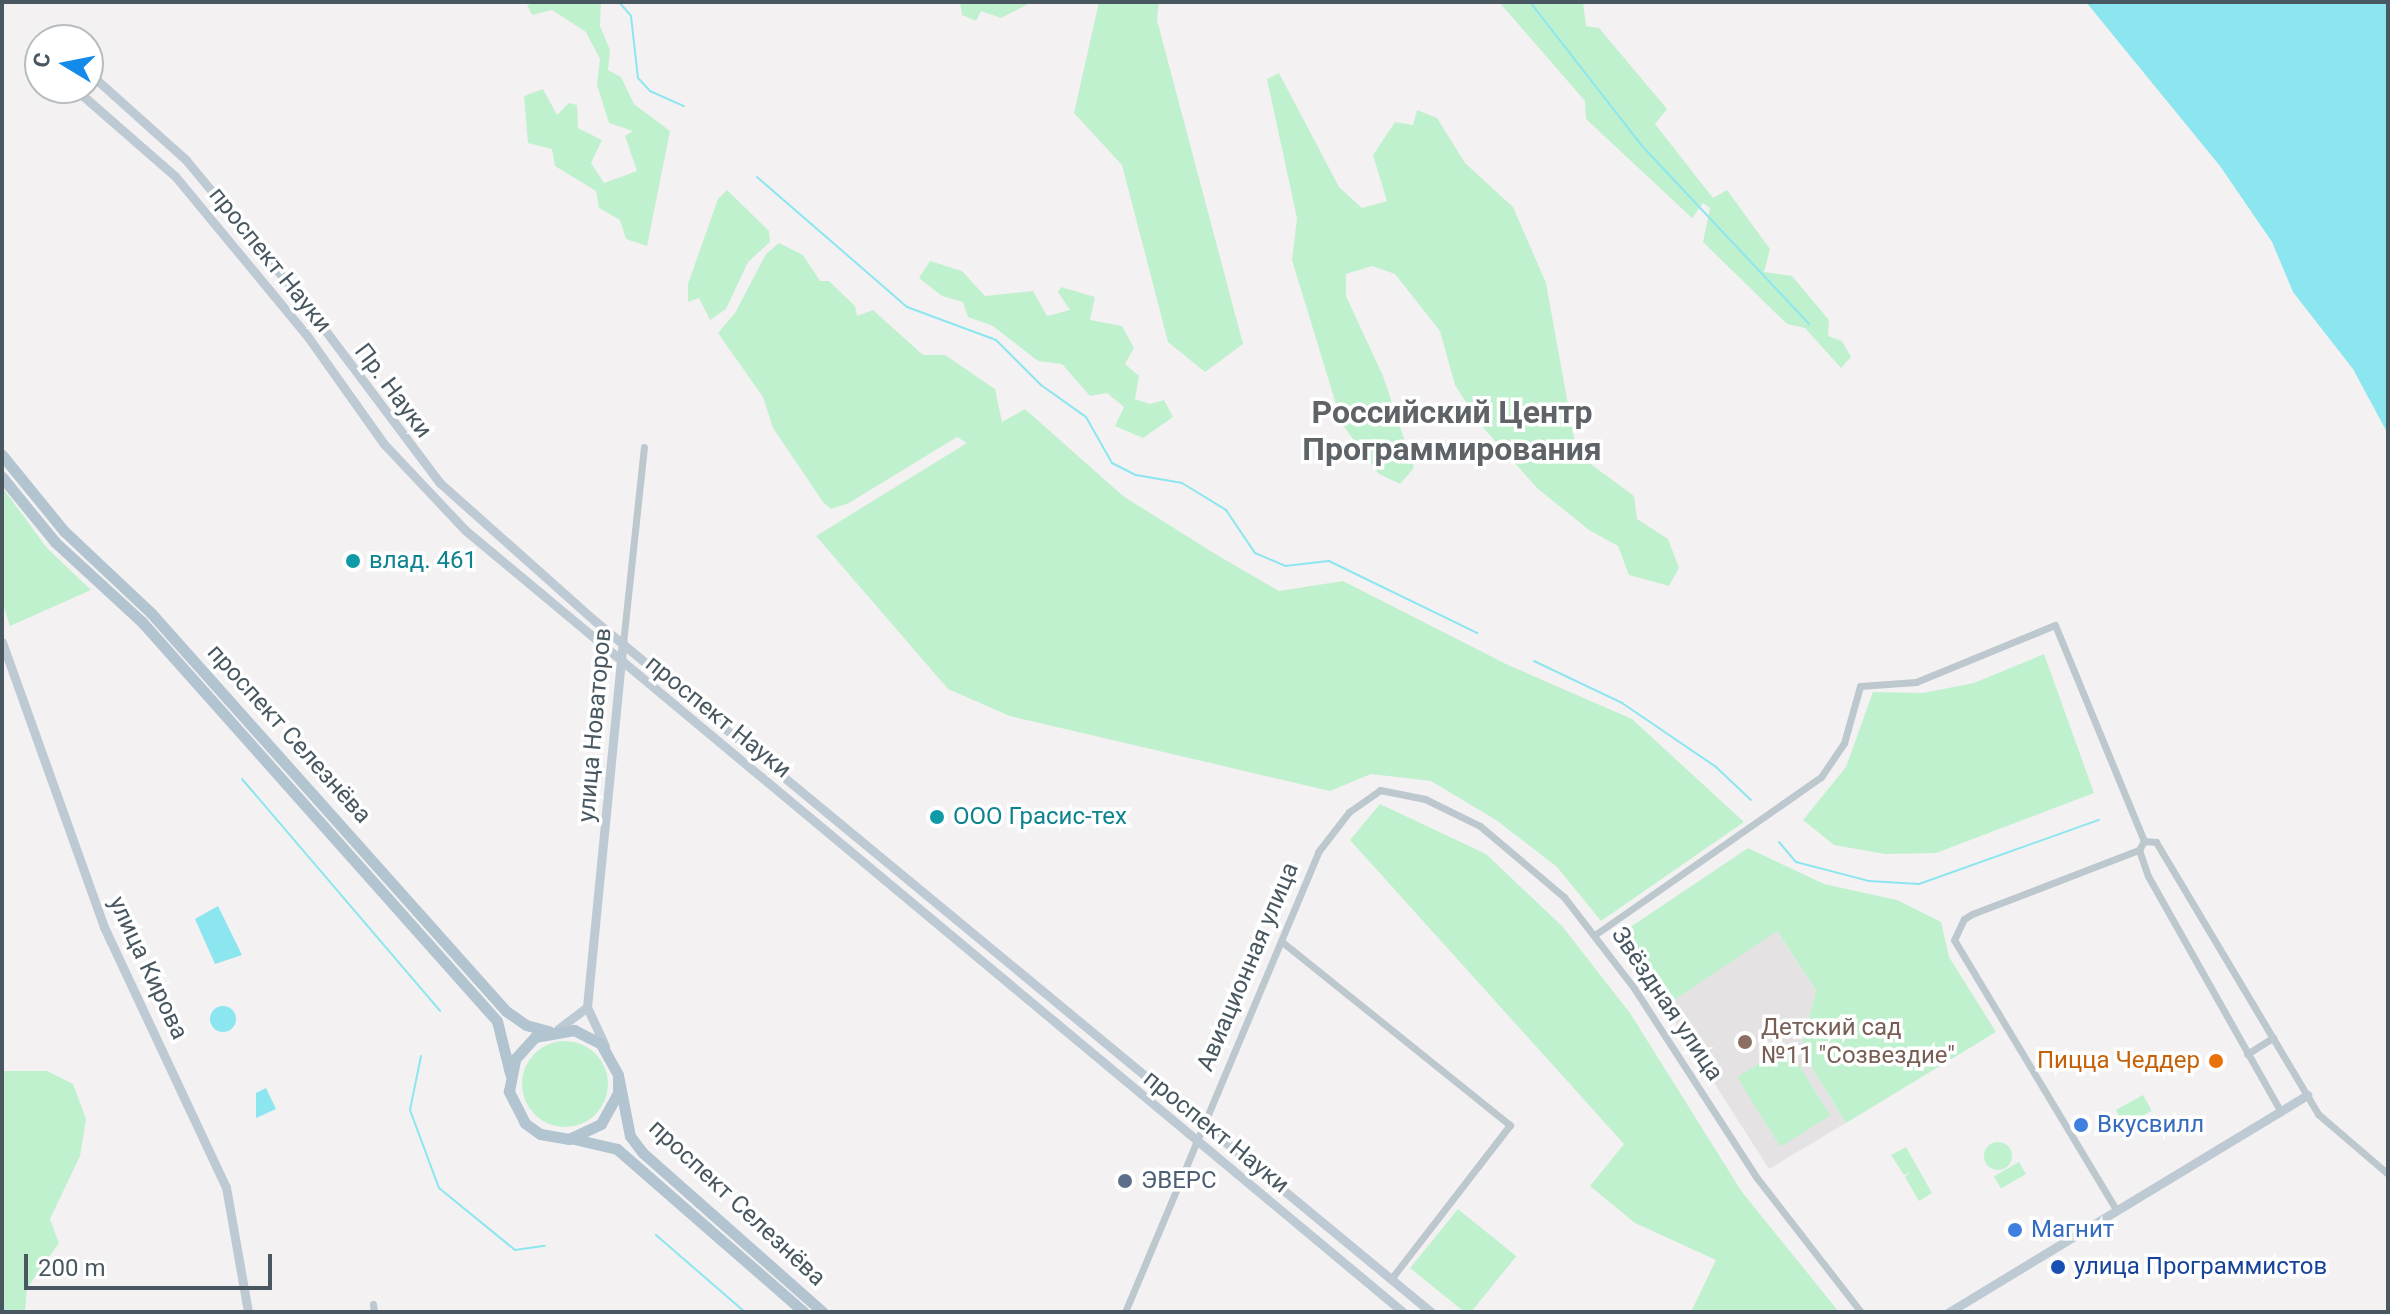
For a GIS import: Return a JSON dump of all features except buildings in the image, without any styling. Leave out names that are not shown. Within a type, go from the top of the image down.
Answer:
[{"type":"main road","name":"проспект Селезнёва","points":[[2,455],[54,520],[151,613],[506,1011],[526,1025],[588,1035],[611,1056],[618,1075],[622,1113],[643,1153],[823,1312]]},
{"type":"main road","name":"проспект Селезнёва","points":[[2,477],[55,542],[142,622],[497,1021],[515,1108],[525,1123],[540,1134],[617,1149],[804,1312]]},
{"type":"main road","points":[[510,1073],[524,1047],[554,1030]]},
{"type":"main road","points":[[569,1139],[601,1124],[615,1102],[618,1075]]},
{"type":"street","name":"Пр. Науки","points":[[104,86],[186,160],[310,310],[342,358],[440,483],[623,643]]},
{"type":"street","name":"проспект Науки","points":[[92,104],[175,176],[330,368],[412,479],[621,664],[1403,1312]]},
{"type":"street","points":[[330,368],[342,358]]},
{"type":"street","name":"улица Новаторов","points":[[587,1007],[644,447]]},
{"type":"street","points":[[1596,934],[1821,777],[1844,743],[1860,686],[1916,682],[2055,625],[2144,841]]},
{"type":"street","name":"улица Кирова","points":[[2,642],[104,927],[226,1187],[248,1312]]},
{"type":"street","name":"проспект Науки","points":[[623,643],[1431,1312]]},
{"type":"street","points":[[2,677],[13,673]]},
{"type":"street","name":"Авиационная улица","points":[[1125,1312],[1318,852],[1349,812],[1380,790]]},
{"type":"street","name":"Звёздная улица","points":[[1380,790],[1425,799],[1480,826],[1539,872],[1596,934],[1757,1178],[1861,1312]]},
{"type":"street","points":[[2144,841],[2156,842],[2318,1114],[2388,1174]]},
{"type":"street","points":[[2117,1211],[1954,940],[1964,919],[1972,914],[2139,850],[2144,841]]},
{"type":"street","points":[[2139,850],[2148,876],[2281,1112]]},
{"type":"street","points":[[1281,941],[1510,1125],[1391,1279]]},
{"type":"street","points":[[554,1030],[587,1007],[611,1056]]},
{"type":"street","points":[[2247,1054],[2273,1038]]},
{"type":"street","points":[[1949,1312],[2307,1095]]},
{"type":"shaded area","name":"Детский сад №11 \"Созвездие\"","points":[[1776,930],[1816,990],[1801,1050],[1846,1123],[1769,1169],[1665,1006]]},
{"type":"green space","points":[[539,2],[601,2],[600,26],[610,50],[608,70],[621,77],[634,104],[670,131],[647,246],[626,239],[620,220],[599,208],[596,191],[555,166],[552,149],[528,143],[524,96],[543,89],[557,115],[569,103],[577,105],[578,128],[602,140],[591,163],[604,183],[637,171],[625,136],[633,131],[609,123],[597,85],[600,59],[586,32],[552,10],[532,15],[527,5]]},
{"type":"green space","points":[[960,2],[1032,2],[1001,18],[981,11],[976,21],[962,15]]},
{"type":"green space","points":[[1099,2],[1159,2],[1157,20],[1243,344],[1205,372],[1168,342],[1122,165],[1074,113]]},
{"type":"green space","points":[[1499,2],[1583,2],[1586,26],[1599,28],[1667,109],[1655,124],[1713,198],[1727,190],[1770,249],[1764,272],[1792,276],[1829,320],[1828,336],[1842,341],[1851,357],[1841,368],[1805,328],[1787,324],[1703,242],[1710,208],[1703,203],[1692,218],[1586,119],[1585,101]]},
{"type":"green space","points":[[1279,73],[1339,187],[1362,208],[1387,201],[1373,155],[1395,122],[1413,125],[1417,110],[1437,118],[1465,163],[1513,207],[1546,283],[1577,454],[1634,496],[1637,519],[1668,539],[1679,568],[1669,586],[1629,575],[1618,546],[1589,530],[1537,488],[1481,425],[1455,385],[1440,331],[1395,274],[1372,266],[1346,274],[1346,296],[1383,376],[1414,468],[1400,484],[1379,474],[1342,424],[1292,260],[1297,218],[1267,79]]},
{"type":"green space","points":[[727,190],[769,231],[770,242],[748,262],[726,309],[710,320],[699,298],[688,302],[688,284],[718,199]]},
{"type":"green space","points":[[779,243],[803,255],[820,281],[829,281],[855,306],[857,316],[873,310],[923,355],[945,355],[995,389],[1002,422],[1025,409],[1123,496],[1217,555],[1279,591],[1343,581],[1508,665],[1632,719],[1744,822],[1601,921],[1557,867],[1496,820],[1431,781],[1371,774],[1330,791],[1010,716],[948,689],[816,536],[967,443],[957,437],[849,503],[831,509],[823,502],[773,428],[763,397],[718,333],[735,313],[766,254]]},
{"type":"green space","points":[[930,261],[962,271],[985,296],[1033,291],[1047,316],[1070,310],[1058,292],[1061,287],[1095,297],[1090,320],[1122,326],[1134,348],[1125,364],[1139,376],[1135,399],[1150,404],[1164,400],[1173,417],[1143,438],[1115,426],[1124,407],[1107,393],[1090,396],[1062,364],[1038,361],[993,326],[968,317],[963,302],[942,296],[919,278]]},
{"type":"green space","points":[[2,487],[47,548],[91,590],[10,626],[2,601]]},
{"type":"green space","points":[[2044,654],[2094,793],[1936,853],[1885,854],[1834,845],[1803,820],[1846,767],[1873,692],[1923,693],[1974,683]]},
{"type":"green space","points":[[1380,804],[1486,854],[1562,926],[1630,1013],[1742,1192],[1839,1312],[1691,1312],[1716,1260],[1635,1223],[1590,1186],[1624,1144],[1350,840]]},
{"type":"green space","points":[[1748,848],[1824,884],[1897,900],[1941,922],[1949,957],[1996,1032],[1846,1123],[1801,1050],[1816,990],[1777,931],[1665,1006],[1620,934]]},
{"type":"green space","points":[[557,1041],[573,1041],[596,1053],[605,1067],[608,1084],[605,1101],[596,1115],[573,1127],[557,1127],[541,1120],[529,1108],[522,1092],[522,1076],[529,1060],[541,1048]]},
{"type":"green space","points":[[1787,1046],[1830,1116],[1780,1147],[1737,1077]]},
{"type":"green space","points":[[2,1071],[47,1071],[73,1084],[86,1119],[80,1156],[50,1219],[59,1243],[27,1288],[25,1312],[2,1312]]},
{"type":"green space","points":[[2143,1095],[2152,1111],[2125,1126],[2116,1110]]},
{"type":"green space","points":[[1998,1142],[2008,1146],[2012,1156],[2008,1166],[1998,1170],[1988,1166],[1984,1156],[1988,1146]]},
{"type":"green space","points":[[1906,1147],[1932,1193],[1919,1201],[1905,1177],[1910,1172],[1904,1175],[1891,1155]]},
{"type":"green space","points":[[2019,1162],[2026,1174],[2001,1189],[1994,1176]]},
{"type":"green space","points":[[1458,1209],[1516,1256],[1471,1312],[1464,1312],[1410,1268]]},
{"type":"water","points":[[2086,2],[2388,2],[2388,434],[2353,369],[2293,292],[2272,242],[2220,166]]},
{"type":"water","points":[[218,906],[242,955],[215,964],[195,919]]},
{"type":"water","points":[[223,1006],[232,1010],[236,1019],[232,1028],[223,1032],[214,1028],[210,1019],[214,1010]]},
{"type":"water","points":[[266,1088],[276,1109],[256,1118],[256,1093]]},
{"type":"waterway","points":[[619,2],[631,16],[638,78],[650,91],[684,106]]},
{"type":"waterway","points":[[1530,2],[1642,146],[1809,324]]},
{"type":"waterway","points":[[757,177],[907,307],[996,340],[1041,385],[1086,417],[1112,463],[1136,475],[1182,483],[1226,510],[1255,553],[1285,566],[1329,561],[1477,633]]},
{"type":"waterway","points":[[1534,661],[1622,703],[1716,767],[1751,800]]},
{"type":"waterway","points":[[242,779],[440,1011]]},
{"type":"waterway","points":[[1779,842],[1796,862],[1869,881],[1919,884],[2099,820]]},
{"type":"waterway","points":[[421,1056],[410,1110],[439,1188],[515,1250],[545,1246]]},
{"type":"waterway","points":[[656,1235],[745,1312]]},
{"type":"place","name":"влад. 461","points":[[353,561]]},
{"type":"place","name":"ООО Грасис-тех","points":[[937,817]]},
{"type":"place","name":"Детский сад №11 \"Созвездие\"","points":[[1745,1042]]},
{"type":"place","name":"Пицца Чеддер","points":[[2216,1061]]},
{"type":"place","name":"Вкусвилл","points":[[2081,1125]]},
{"type":"place","name":"ЭВЕРС","points":[[1125,1181]]},
{"type":"place","name":"Магнит","points":[[2015,1230]]},
{"type":"place","name":"улица Программистов","points":[[2058,1267]]},
{"type":"district","name":"Российский Центр Программирования","points":[[1452,432]]}]
